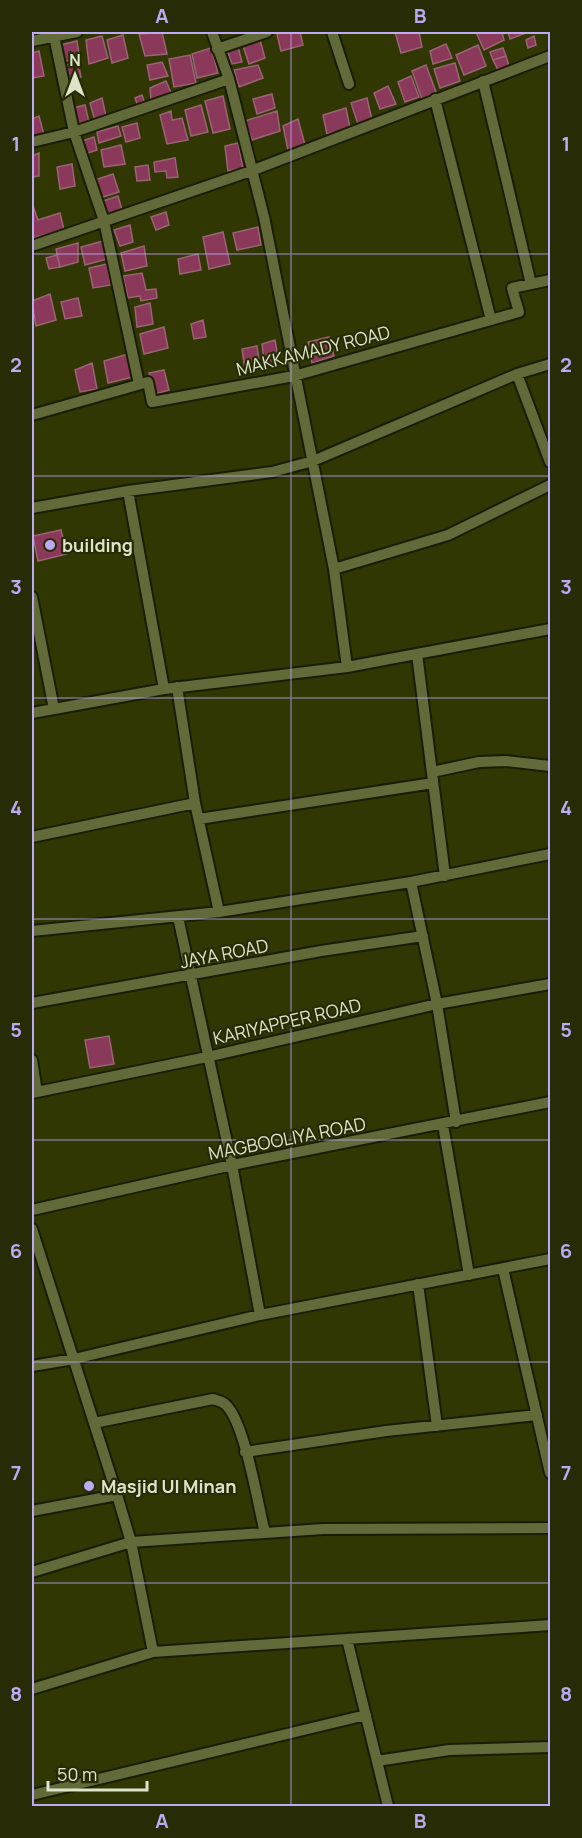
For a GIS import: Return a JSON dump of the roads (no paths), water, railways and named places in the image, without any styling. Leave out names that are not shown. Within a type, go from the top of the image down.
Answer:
[{"type":"street","points":[[32,42],[76,32]]},
{"type":"street","points":[[212,32],[229,79],[264,217],[334,569],[347,667]]},
{"type":"street","points":[[217,49],[267,32]]},
{"type":"street","points":[[332,32],[350,84]]},
{"type":"street","points":[[32,415],[139,384],[104,221],[74,132],[54,36]]},
{"type":"street","points":[[32,246],[251,171],[550,56]]},
{"type":"street","points":[[32,142],[74,132],[229,79]]},
{"type":"street","points":[[483,81],[531,284]]},
{"type":"street","points":[[435,99],[491,320]]},
{"type":"street","name":"MAKKAMADY ROAD","points":[[139,384],[148,382],[152,402],[294,376],[519,312],[512,288],[550,280]]},
{"type":"street","points":[[32,508],[128,491],[272,472],[313,461],[517,374],[550,364]]},
{"type":"street","points":[[517,374],[550,462]]},
{"type":"street","points":[[334,569],[448,535],[550,485]]},
{"type":"street","points":[[128,491],[164,689]]},
{"type":"street","points":[[32,597],[54,709]]},
{"type":"street","points":[[32,713],[177,687],[347,667],[550,629]]},
{"type":"street","points":[[417,654],[445,876]]},
{"type":"street","points":[[177,687],[195,803],[219,912]]},
{"type":"street","points":[[199,819],[433,777],[479,762],[506,760],[550,766]]},
{"type":"street","points":[[32,837],[195,803]]},
{"type":"street","points":[[32,931],[178,918],[219,912],[411,882],[550,854]]},
{"type":"street","points":[[411,882],[437,1004],[456,1122]]},
{"type":"street","points":[[178,918],[232,1165],[260,1315]]},
{"type":"street","name":"JAYA ROAD","points":[[32,1004],[190,977],[321,951],[423,936]]},
{"type":"street","name":"KARIYAPPER ROAD","points":[[34,1092],[207,1057],[437,1004],[550,984]]},
{"type":"street","points":[[32,1060],[34,1092]]},
{"type":"street","name":"MAGBOOLIYA ROAD","points":[[32,1210],[232,1165],[550,1102]]},
{"type":"street","points":[[443,1125],[469,1275]]},
{"type":"street","points":[[32,1229],[131,1542],[153,1652]]},
{"type":"street","points":[[32,1366],[74,1359],[260,1315],[550,1259]]},
{"type":"street","points":[[503,1269],[537,1415],[547,1438],[550,1473]]},
{"type":"street","points":[[418,1284],[437,1426]]},
{"type":"street","points":[[94,1423],[213,1399],[224,1402],[231,1411],[245,1452],[264,1533]]},
{"type":"street","points":[[245,1452],[537,1415]]},
{"type":"street","points":[[32,1511],[117,1495]]},
{"type":"street","points":[[32,1572],[131,1542],[323,1529],[550,1528]]},
{"type":"street","points":[[32,1689],[153,1652],[550,1625]]},
{"type":"street","points":[[347,1640],[388,1806]]},
{"type":"street","points":[[32,1795],[366,1715]]},
{"type":"street","points":[[377,1761],[448,1750],[550,1747]]},
{"type":"place","name":"building","points":[[50,545]]},
{"type":"place","name":"Masjid Ul Minan","points":[[89,1486]]}]
